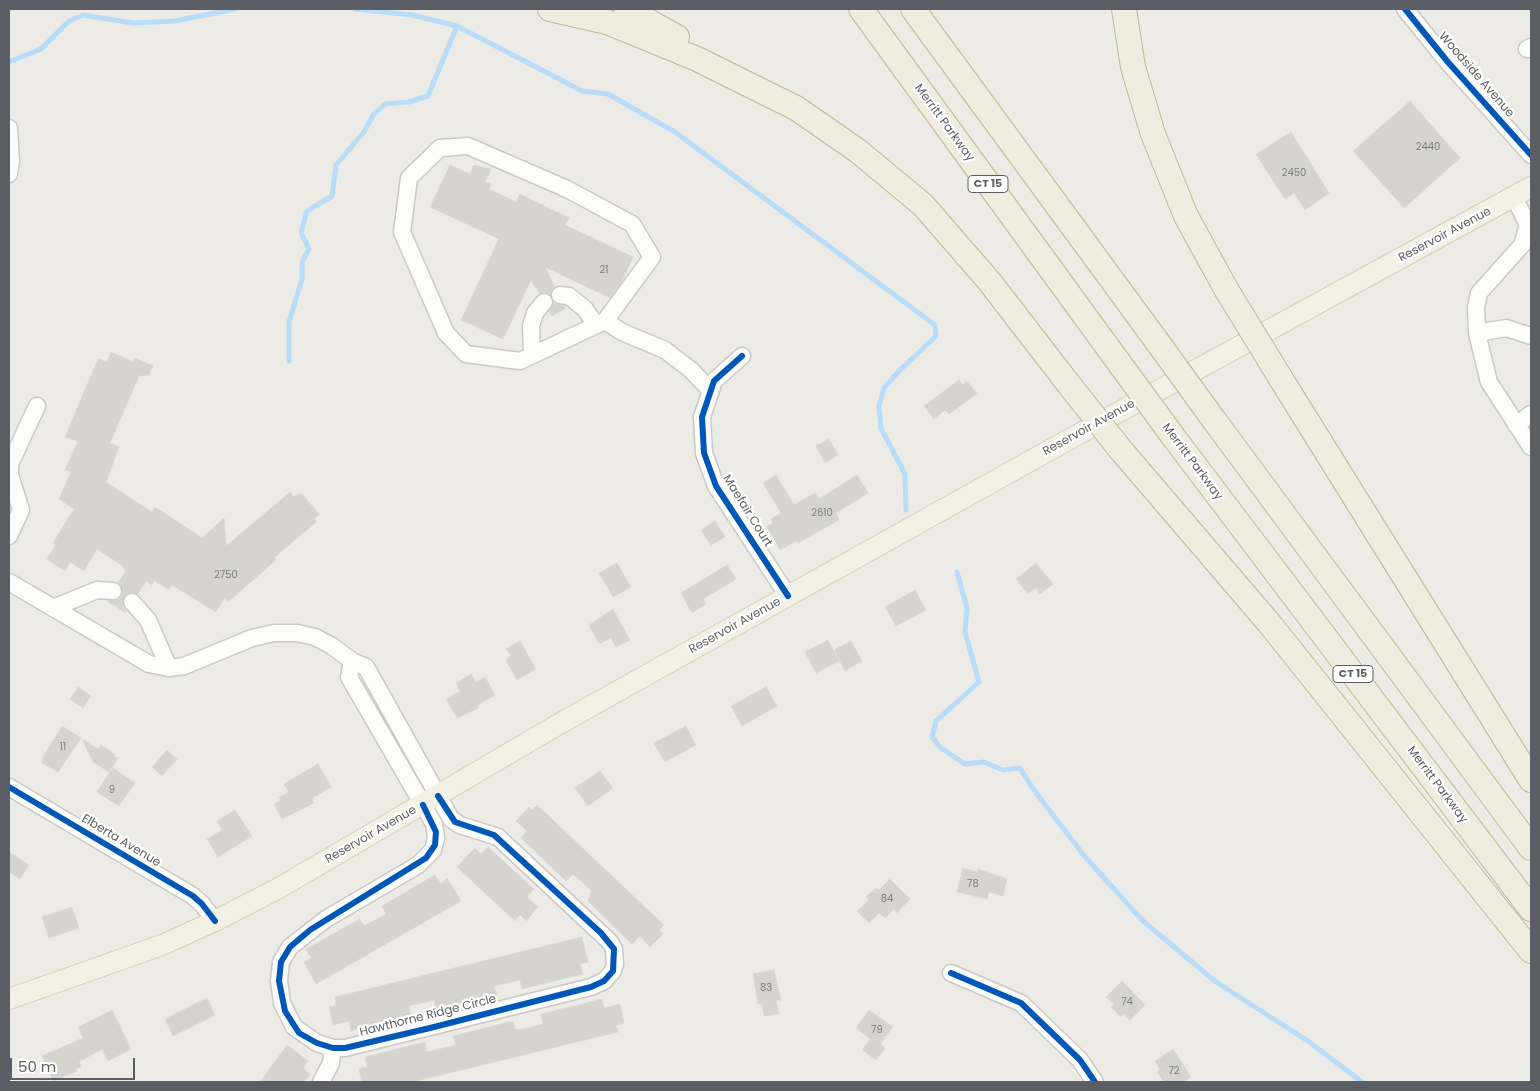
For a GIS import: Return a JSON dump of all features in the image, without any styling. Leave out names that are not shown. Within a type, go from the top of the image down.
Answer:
[{"type":"highway","points":[[550,9],[607,22],[697,60],[796,108]]},
{"type":"highway","points":[[626,9],[796,108],[858,150],[923,205],[989,281],[1120,449],[1269,622],[1531,951]]},
{"type":"highway","name":"Merritt Parkway","points":[[860,9],[1175,439],[1531,909]]},
{"type":"highway","points":[[913,9],[1531,848]]},
{"type":"highway","points":[[1124,9],[1133,67],[1153,134],[1186,216],[1226,289],[1531,780]]},
{"type":"main road","name":"Reservoir Avenue","points":[[9,999],[116,962],[215,921],[341,853],[559,724],[1075,436],[1523,192]]},
{"type":"street","name":"Woodside Avenue","points":[[1405,9],[1447,61],[1531,155]]},
{"type":"street","points":[[9,128],[11,161],[9,174]]},
{"type":"street","points":[[468,146],[567,189],[632,224],[652,257],[601,323],[520,361],[466,354],[446,333],[402,232],[409,178],[440,148],[468,146]]},
{"type":"street","points":[[1523,192],[1528,225],[1522,246],[1479,293],[1476,307],[1477,333],[1489,382],[1531,447]]},
{"type":"street","points":[[560,295],[569,296],[601,323],[665,350],[691,370],[711,391]]},
{"type":"street","points":[[532,355],[531,326],[535,313],[544,302]]},
{"type":"street","points":[[1477,333],[1506,328],[1531,336]]},
{"type":"street","name":"Maefair Court","points":[[742,356],[714,381],[702,417],[704,453],[716,486],[788,596]]},
{"type":"street","points":[[9,536],[21,510],[10,475],[10,464],[37,406]]},
{"type":"street","points":[[1516,425],[1531,414]]},
{"type":"street","points":[[9,582],[149,664],[170,668],[184,666],[252,638],[274,633],[297,633],[315,638],[332,646],[352,661],[366,667],[430,801]]},
{"type":"street","points":[[53,608],[97,590],[113,590]]},
{"type":"street","points":[[132,602],[148,620],[170,668]]},
{"type":"street","name":"Elberta Avenue","points":[[9,787],[193,896],[215,921]]},
{"type":"street","name":"Hawthorne Ridge Circle","points":[[430,801],[455,822],[498,837],[601,933],[614,949],[613,971],[604,981],[591,987],[430,1028],[345,1048],[333,1048],[317,1043],[299,1033],[289,1019],[280,992],[281,962],[290,947],[310,930],[426,858],[433,850],[436,832],[430,801]]},
{"type":"street","points":[[951,973],[1021,1003],[1080,1060],[1095,1082]]},
{"type":"street","points":[[321,1082],[331,1063],[333,1048]]},
{"type":"building","points":[[1410,101],[1460,158],[1404,208],[1353,151]]},
{"type":"building","points":[[1291,132],[1329,193],[1305,210],[1294,193],[1285,199],[1256,154]]},
{"type":"building","points":[[450,165],[470,174],[474,165],[491,169],[485,182],[491,184],[489,189],[516,202],[520,194],[569,218],[565,225],[633,257],[622,281],[610,298],[545,267],[555,287],[550,294],[539,293],[531,280],[503,339],[461,320],[499,239],[430,207]]},
{"type":"building","points":[[554,303],[566,308],[552,316],[549,311]]},
{"type":"building","points":[[111,352],[133,362],[135,358],[153,366],[149,375],[139,376],[110,443],[119,447],[106,482],[152,512],[155,507],[202,538],[224,518],[226,546],[290,492],[294,497],[301,493],[319,514],[314,519],[316,522],[274,558],[276,560],[229,601],[224,598],[216,612],[172,585],[169,590],[154,580],[152,585],[146,581],[138,594],[130,592],[125,595],[122,604],[126,613],[107,601],[117,600],[122,596],[122,587],[118,583],[126,570],[120,564],[97,549],[84,571],[70,562],[65,571],[47,559],[56,545],[53,543],[74,509],[59,499],[71,472],[65,470],[78,441],[65,437],[98,359],[107,362]]},
{"type":"building","points":[[959,380],[963,385],[967,381],[977,394],[949,414],[945,410],[934,419],[924,406]]},
{"type":"building","points":[[829,439],[838,455],[825,463],[816,446]]},
{"type":"building","points":[[776,475],[794,505],[815,493],[819,499],[857,475],[868,493],[836,513],[839,520],[798,543],[796,541],[780,550],[767,526],[773,523],[771,519],[781,513],[763,483]]},
{"type":"building","points":[[715,521],[725,537],[711,545],[701,530]]},
{"type":"building","points":[[617,563],[631,587],[613,597],[599,573]]},
{"type":"building","points":[[1036,563],[1053,584],[1040,594],[1036,588],[1028,594],[1016,579]]},
{"type":"building","points":[[727,565],[736,579],[703,599],[706,604],[692,613],[681,593]]},
{"type":"building","points":[[915,590],[926,610],[896,626],[885,607]]},
{"type":"building","points":[[613,609],[630,640],[616,647],[611,638],[599,644],[589,625]]},
{"type":"building","points":[[828,640],[839,661],[816,673],[805,652]]},
{"type":"building","points":[[520,641],[536,669],[517,680],[506,660],[511,656],[506,649]]},
{"type":"building","points":[[851,641],[862,661],[845,671],[834,650]]},
{"type":"building","points":[[471,674],[476,682],[485,677],[495,695],[478,705],[478,708],[457,718],[446,699],[460,691],[456,683]]},
{"type":"building","points":[[78,687],[91,696],[83,708],[70,699]]},
{"type":"building","points":[[766,687],[777,706],[742,726],[731,706]]},
{"type":"building","points":[[62,726],[81,738],[58,772],[42,763],[43,757]]},
{"type":"building","points":[[686,726],[696,745],[665,762],[654,743]]},
{"type":"building","points":[[82,739],[98,749],[101,745],[115,754],[114,756],[118,758],[109,772],[93,762]]},
{"type":"building","points":[[167,750],[177,759],[162,776],[152,767]]},
{"type":"building","points":[[318,764],[331,787],[312,798],[314,803],[282,819],[274,804],[281,800],[279,797],[289,792],[284,784]]},
{"type":"building","points":[[113,768],[135,783],[119,806],[97,792]]},
{"type":"building","points":[[600,771],[613,788],[588,806],[575,788]]},
{"type":"building","points":[[537,805],[664,925],[659,930],[663,934],[650,947],[640,936],[632,944],[588,901],[592,891],[573,874],[566,881],[521,838],[527,831],[516,821],[529,807],[532,810]]},
{"type":"building","points":[[235,810],[252,836],[218,857],[207,839],[222,830],[217,821]]},
{"type":"building","points":[[488,847],[534,889],[527,897],[538,907],[526,921],[520,915],[515,921],[457,867],[475,848],[481,854]]},
{"type":"building","points":[[9,852],[29,865],[20,879],[9,872]]},
{"type":"building","points":[[963,868],[977,872],[978,869],[1007,879],[1003,896],[989,892],[987,899],[957,892]]},
{"type":"building","points":[[435,875],[441,884],[447,878],[461,901],[316,984],[304,962],[311,958],[306,949],[360,919],[364,926],[386,914],[382,906]]},
{"type":"building","points":[[890,879],[910,899],[897,913],[894,909],[885,918],[879,913],[869,923],[857,911],[869,900],[866,897],[876,888],[879,890]]},
{"type":"building","points":[[72,907],[79,928],[49,938],[42,917]]},
{"type":"building","points":[[582,937],[588,962],[580,964],[583,974],[522,989],[520,980],[494,986],[497,995],[436,1010],[434,1000],[409,1006],[411,1016],[351,1031],[349,1021],[333,1025],[329,1007],[336,1005],[335,997]]},
{"type":"building","points":[[774,970],[781,1000],[776,1000],[779,1014],[764,1016],[762,1004],[758,1004],[753,974]]},
{"type":"building","points":[[1122,981],[1145,1005],[1130,1020],[1123,1014],[1121,1017],[1111,1007],[1114,1004],[1106,997]]},
{"type":"building","points":[[207,998],[215,1015],[173,1036],[165,1019]]},
{"type":"building","points":[[602,999],[604,1008],[620,1004],[624,1023],[616,1025],[618,1032],[412,1082],[362,1082],[359,1069],[367,1067],[365,1057],[425,1042],[427,1052],[456,1045],[453,1036],[513,1021],[515,1030],[523,1029],[543,1024],[541,1014]]},
{"type":"building","points":[[112,1010],[131,1049],[108,1061],[102,1049],[79,1062],[81,1067],[76,1069],[77,1071],[53,1081],[42,1056],[83,1038],[78,1027]]},
{"type":"building","points":[[869,1010],[893,1027],[880,1044],[885,1048],[876,1060],[862,1050],[870,1039],[856,1028]]},
{"type":"building","points":[[287,1045],[308,1061],[303,1068],[310,1074],[304,1082],[260,1082]]},
{"type":"building","points":[[1173,1049],[1191,1077],[1183,1082],[1164,1082],[1157,1072],[1160,1069],[1155,1061]]},
{"type":"waterway","points":[[9,62],[41,49],[69,21],[83,15],[133,23],[175,21],[235,9]]},
{"type":"waterway","points":[[355,9],[412,15],[457,26],[582,91],[608,94],[675,132],[935,325],[936,336],[884,388],[879,406],[881,428],[905,474],[906,510]]},
{"type":"waterway","points":[[289,361],[289,322],[302,279],[302,262],[309,249],[301,233],[307,211],[332,196],[336,165],[364,132],[374,114],[385,104],[409,102],[428,96],[457,26]]},
{"type":"waterway","points":[[957,572],[967,608],[965,632],[979,682],[936,721],[932,737],[941,748],[965,764],[984,762],[1003,770],[1020,768],[1036,793],[1086,858],[1143,921],[1216,982],[1308,1041],[1362,1082]]},
{"type":"cycle path","points":[[1405,9],[1447,61],[1531,155]]},
{"type":"cycle path","points":[[742,356],[714,381],[702,417],[704,453],[716,486],[788,596]]},
{"type":"cycle path","points":[[9,787],[193,896],[215,921]]},
{"type":"cycle path","points":[[423,805],[436,832],[435,845],[426,858],[310,930],[290,947],[281,962],[279,981],[285,1011],[299,1033],[317,1043],[333,1048],[345,1048],[430,1028],[591,987],[604,981],[613,971],[614,949],[601,933],[494,835],[455,822],[438,796]]},
{"type":"cycle path","points":[[951,973],[1021,1003],[1080,1060],[1095,1082]]}]
